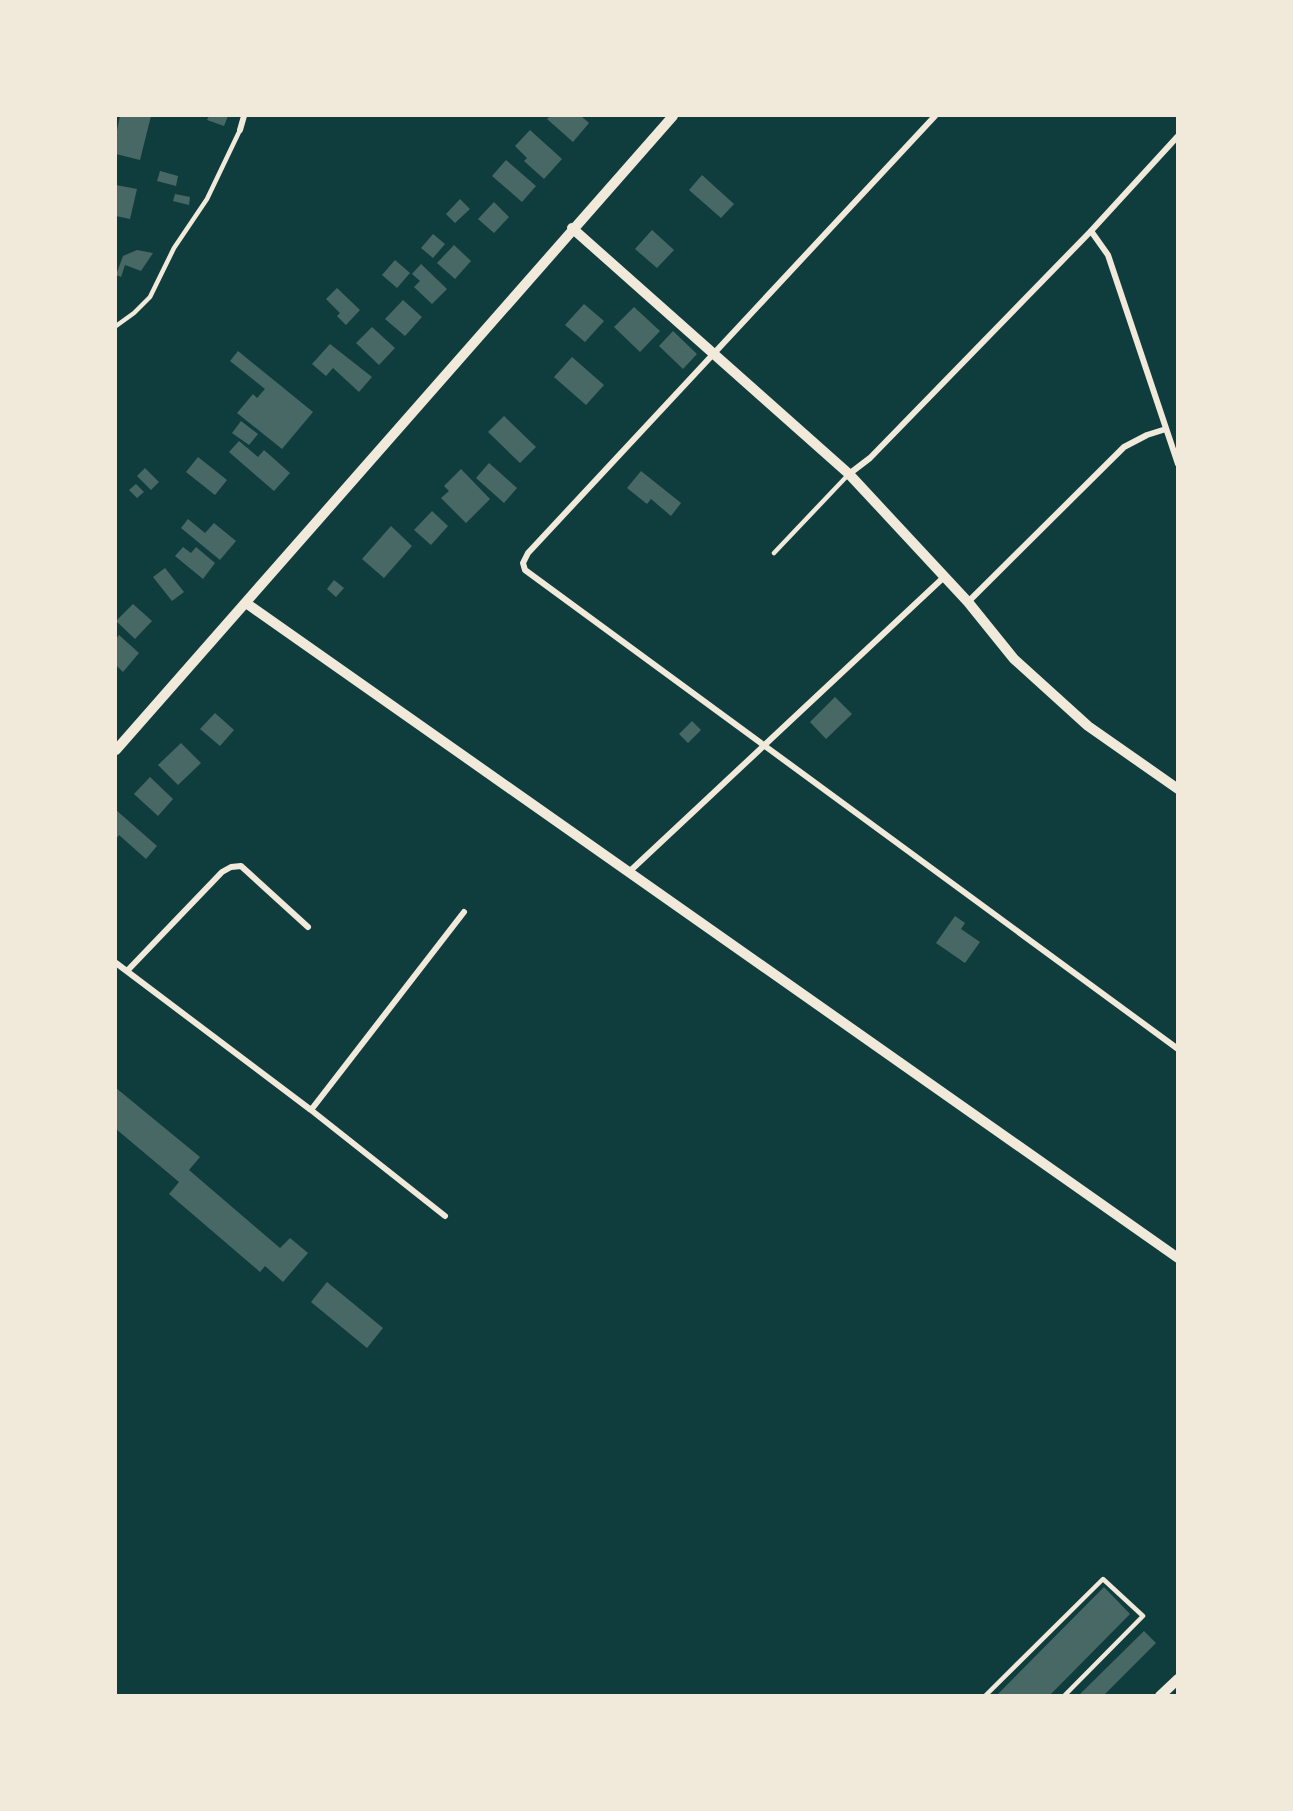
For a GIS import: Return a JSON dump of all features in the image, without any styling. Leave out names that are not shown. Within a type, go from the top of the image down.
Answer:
[{"type":"street","points":[[240,130],[244,116]]},
{"type":"street","points":[[116,750],[572,228],[673,116]]},
{"type":"street","points":[[935,116],[713,351],[528,553],[523,563],[525,570],[1178,1048]]},
{"type":"street","points":[[849,474],[870,458],[1091,231],[1178,136]]},
{"type":"street","points":[[572,228],[849,474],[943,578],[968,602],[1014,659],[1088,726],[1178,789]]},
{"type":"street","points":[[1091,231],[1108,255],[1178,464]]},
{"type":"street","points":[[968,602],[1124,447],[1147,435],[1166,429]]},
{"type":"street","points":[[629,872],[943,578]]},
{"type":"street","points":[[246,603],[1178,1258]]},
{"type":"street","points":[[127,971],[222,872],[231,867],[240,866],[308,927]]},
{"type":"street","points":[[311,1110],[464,912]]},
{"type":"street","points":[[116,963],[311,1110],[445,1216]]},
{"type":"street","points":[[1160,1695],[1178,1679]]},
{"type":"lane","points":[[116,326],[150,297],[174,248],[207,199],[240,130]]},
{"type":"lane","points":[[774,553],[849,474]]},
{"type":"lane","points":[[984,1695],[1103,1579],[1143,1616],[1064,1695]]},
{"type":"building","points":[[120,116],[151,116],[140,160],[116,154],[116,135]]},
{"type":"building","points":[[209,116],[228,116],[224,126],[207,120]]},
{"type":"building","points":[[550,116],[581,116],[589,123],[573,142],[547,119]]},
{"type":"building","points":[[530,130],[562,159],[544,179],[524,161],[527,158],[515,146]]},
{"type":"building","points":[[506,160],[536,186],[522,202],[492,176]]},
{"type":"building","points":[[160,171],[178,176],[176,186],[157,181]]},
{"type":"building","points":[[702,175],[734,204],[721,218],[689,190]]},
{"type":"building","points":[[116,185],[137,189],[130,219],[116,216]]},
{"type":"building","points":[[175,194],[190,197],[189,205],[173,201]]},
{"type":"building","points":[[460,199],[470,209],[455,223],[446,214]]},
{"type":"building","points":[[494,202],[509,217],[494,233],[478,219]]},
{"type":"building","points":[[652,230],[674,250],[657,268],[635,249]]},
{"type":"building","points":[[433,234],[445,244],[433,258],[421,248]]},
{"type":"building","points":[[454,245],[471,261],[455,279],[437,263]]},
{"type":"building","points":[[137,250],[153,253],[141,271],[125,265],[121,277],[116,275],[123,256]]},
{"type":"building","points":[[395,260],[410,273],[397,288],[382,275]]},
{"type":"building","points":[[421,264],[447,289],[432,304],[414,287],[420,281],[412,274]]},
{"type":"building","points":[[337,288],[360,310],[346,325],[337,316],[340,313],[326,299]]},
{"type":"building","points":[[403,300],[422,317],[405,336],[385,319]]},
{"type":"building","points":[[584,304],[604,321],[585,342],[565,325]]},
{"type":"building","points":[[634,307],[660,331],[640,352],[614,327]]},
{"type":"building","points":[[372,327],[395,348],[379,365],[356,343]]},
{"type":"building","points":[[673,331],[697,354],[683,369],[659,346]]},
{"type":"building","points":[[330,344],[372,377],[359,392],[333,368],[326,376],[312,364]]},
{"type":"building","points":[[238,351],[313,412],[282,449],[237,413],[253,394],[257,398],[265,389],[230,361]]},
{"type":"building","points":[[572,357],[604,385],[586,405],[554,377]]},
{"type":"building","points":[[504,416],[536,447],[520,463],[488,432]]},
{"type":"building","points":[[241,421],[258,434],[249,445],[232,433]]},
{"type":"building","points":[[239,441],[258,457],[264,450],[290,473],[274,491],[229,452]]},
{"type":"building","points":[[198,457],[227,480],[215,495],[186,472]]},
{"type":"building","points":[[489,463],[517,488],[504,503],[476,478]]},
{"type":"building","points":[[145,468],[159,482],[151,490],[137,476]]},
{"type":"building","points":[[461,469],[490,499],[466,523],[441,498],[449,491],[444,486]]},
{"type":"building","points":[[641,471],[681,503],[671,516],[651,499],[647,504],[627,488]]},
{"type":"building","points":[[136,484],[144,492],[137,498],[129,490]]},
{"type":"building","points":[[432,511],[448,526],[431,545],[414,530]]},
{"type":"building","points":[[188,519],[205,533],[214,523],[236,541],[220,560],[181,528]]},
{"type":"building","points":[[391,526],[412,546],[384,578],[362,559]]},
{"type":"building","points":[[183,547],[191,553],[196,547],[215,563],[203,579],[175,556]]},
{"type":"building","points":[[165,568],[184,592],[172,601],[153,577]]},
{"type":"building","points":[[334,580],[344,588],[336,597],[327,589]]},
{"type":"building","points":[[133,604],[152,621],[135,639],[116,621]]},
{"type":"building","points":[[119,635],[139,653],[123,672],[116,665],[116,639]]},
{"type":"building","points":[[835,697],[852,714],[826,739],[810,722]]},
{"type":"building","points":[[215,713],[234,730],[220,746],[200,729]]},
{"type":"building","points":[[692,721],[701,730],[688,743],[679,734]]},
{"type":"building","points":[[181,743],[201,763],[178,785],[158,765]]},
{"type":"building","points":[[150,777],[173,799],[158,816],[134,794]]},
{"type":"building","points":[[116,810],[157,846],[146,859],[119,835],[116,839]]},
{"type":"building","points":[[955,916],[965,923],[961,929],[980,942],[965,963],[936,943]]},
{"type":"building","points":[[116,1088],[200,1157],[189,1170],[280,1248],[290,1238],[308,1253],[283,1282],[265,1266],[260,1272],[169,1194],[179,1182],[116,1129]]},
{"type":"building","points":[[327,1282],[383,1328],[367,1348],[311,1302]]},
{"type":"building","points":[[1104,1587],[1130,1614],[1049,1696],[996,1696]]},
{"type":"building","points":[[1144,1631],[1156,1643],[1103,1696],[1078,1696]]}]
